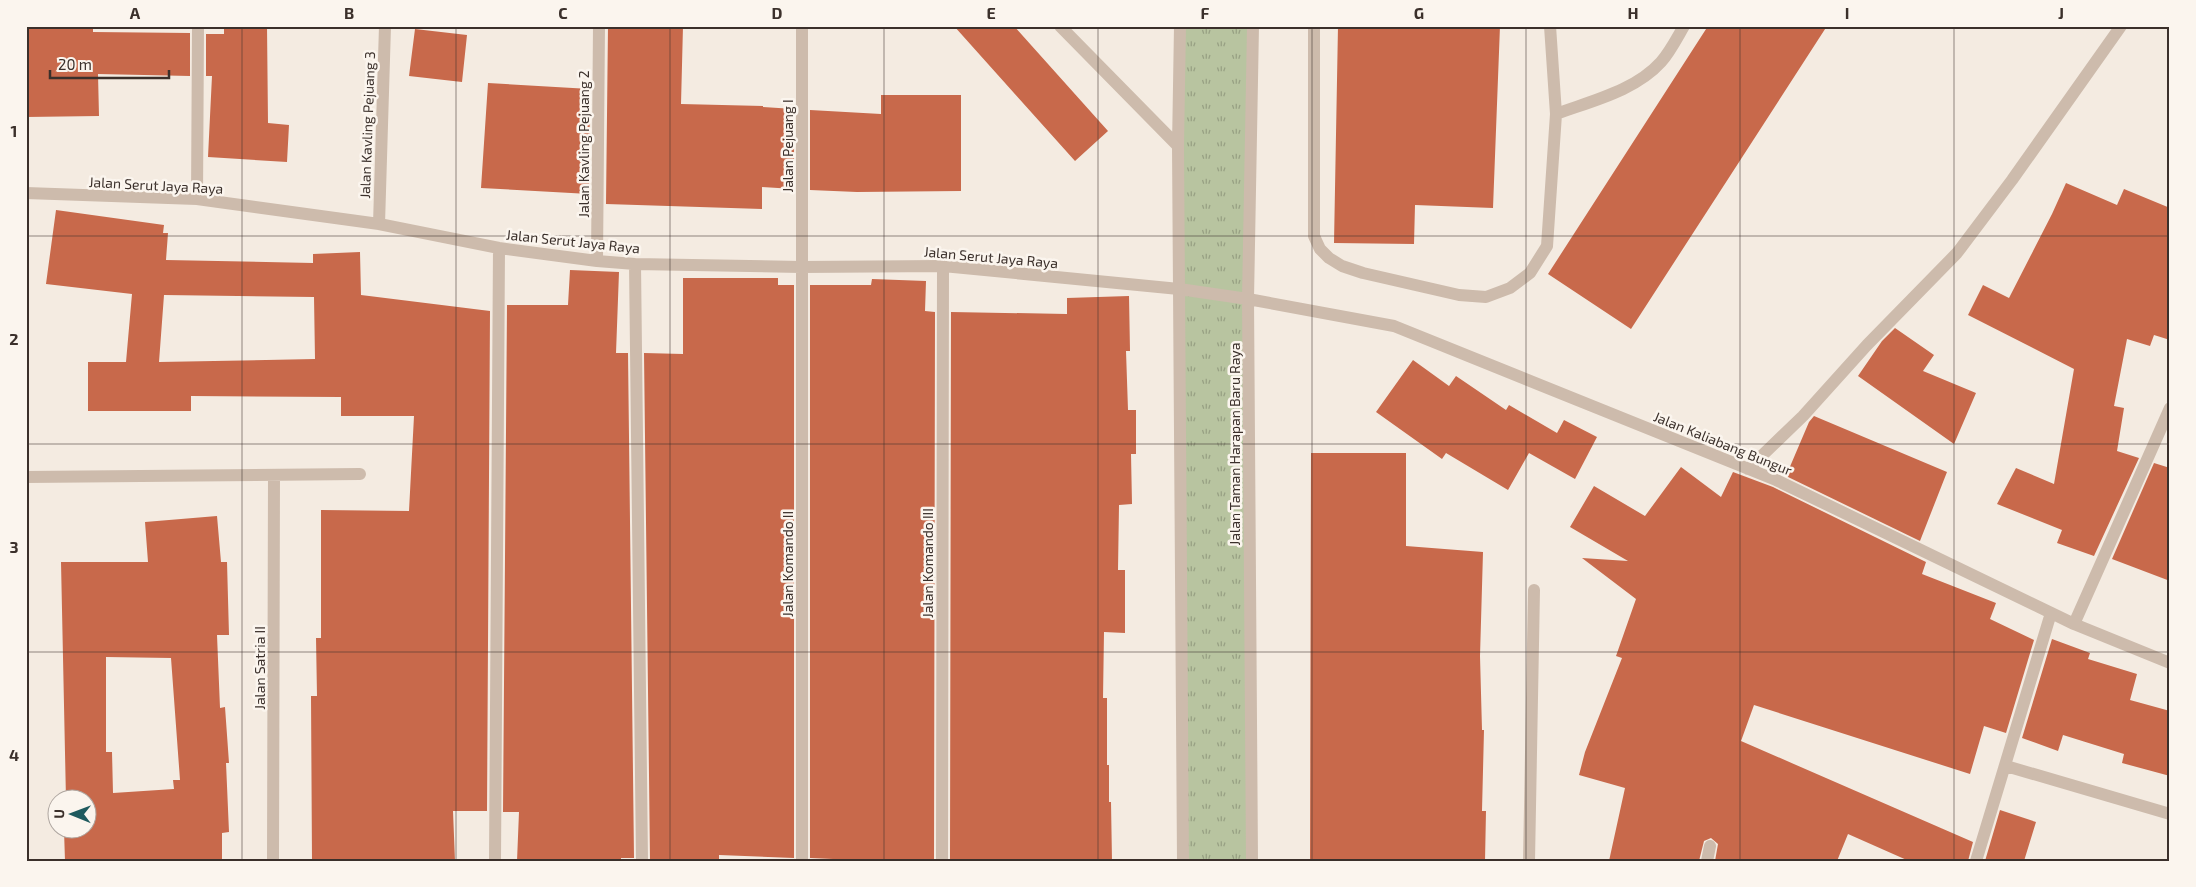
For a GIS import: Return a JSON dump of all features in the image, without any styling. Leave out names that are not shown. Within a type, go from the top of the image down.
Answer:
[{"type":"street","points":[[197,199],[198,26]]},
{"type":"street","name":"Jalan Kavling Pejuang 3","points":[[379,224],[385,26]]},
{"type":"street","name":"Jalan Kavling Pejuang 2","points":[[597,261],[599,26]]},
{"type":"street","name":"Jalan Pejuang I","points":[[801,267],[802,26]]},
{"type":"street","points":[[1060,26],[1178,146]]},
{"type":"street","points":[[1180,26],[1178,146],[1183,861]]},
{"type":"street","name":"Jalan Taman Harapan Baru Raya","points":[[1252,861],[1248,299],[1253,26]]},
{"type":"street","points":[[1314,26],[1314,236],[1320,249],[1329,258],[1342,266],[1362,273],[1459,295],[1486,297],[1510,288],[1530,273],[1547,246],[1556,114],[1550,26]]},
{"type":"street","points":[[1556,114],[1604,97],[1639,80],[1661,62],[1684,26]]},
{"type":"street","points":[[1748,469],[1803,416],[1867,345],[1957,253],[2012,180],[2122,26]]},
{"type":"street","name":"Jalan Serut Jaya Raya","points":[[26,193],[197,199],[379,224],[499,248],[597,261],[635,264],[801,267],[942,266],[1179,289],[1248,299]]},
{"type":"street","points":[[495,861],[499,248]]},
{"type":"street","points":[[635,264],[642,861]]},
{"type":"street","name":"Jalan Komando III","points":[[942,266],[942,861]]},
{"type":"street","name":"Jalan Komando II","points":[[801,267],[802,861]]},
{"type":"street","name":"Jalan Kaliabang Bungur","points":[[1248,299],[1394,326],[1776,480],[2074,624],[2170,663]]},
{"type":"street","points":[[2074,624],[2170,408]]},
{"type":"street","points":[[26,477],[360,474]]},
{"type":"street","name":"Jalan Satria II","points":[[273,861],[274,475]]},
{"type":"street","points":[[1529,861],[1534,590]]},
{"type":"street","points":[[1976,861],[2051,613]]},
{"type":"street","points":[[2006,766],[2170,814]]},
{"type":"street","points":[[1707,861],[1710,846]]},
{"type":"green space","points":[[1180,26],[1252,26],[1252,861],[1179,861]]},
{"type":"building","points":[[26,26],[93,26],[93,32],[190,33],[190,76],[98,74],[99,116],[26,117]]},
{"type":"building","points":[[224,26],[267,26],[268,123],[289,125],[287,162],[208,157],[212,76],[206,76],[206,34],[224,34]]},
{"type":"building","points":[[608,26],[683,26],[681,104],[763,106],[794,109],[794,189],[762,187],[762,209],[606,204]]},
{"type":"building","points":[[954,26],[1014,26],[1108,131],[1075,161]]},
{"type":"building","points":[[1338,26],[1500,26],[1493,208],[1415,205],[1414,244],[1334,243]]},
{"type":"building","points":[[1708,26],[1827,26],[1631,329],[1548,274]]},
{"type":"building","points":[[415,29],[467,35],[462,82],[409,76]]},
{"type":"building","points":[[488,83],[590,89],[589,194],[481,188]]},
{"type":"building","points":[[881,95],[961,95],[961,191],[857,192],[810,190],[810,110],[881,114]]},
{"type":"building","points":[[2066,183],[2117,205],[2124,189],[2170,208],[2170,340],[2154,335],[2150,346],[2127,339],[2114,406],[2124,408],[2117,451],[2139,458],[2094,556],[2057,543],[2062,530],[1997,504],[2016,468],[2054,484],[2074,369],[1968,315],[1983,285],[2009,298]]},
{"type":"building","points":[[56,210],[164,225],[163,233],[168,233],[166,260],[313,263],[313,254],[360,252],[361,295],[490,311],[487,811],[453,811],[455,861],[312,861],[311,696],[317,696],[316,638],[321,638],[321,510],[409,511],[414,416],[341,416],[341,397],[191,396],[191,411],[88,411],[88,362],[126,362],[132,294],[46,284]],"holes":[[[164,295],[314,297],[315,359],[159,362]]]},
{"type":"building","points":[[570,270],[619,272],[616,353],[628,353],[634,858],[621,858],[621,861],[517,861],[519,812],[503,812],[507,305],[568,305]]},
{"type":"building","points":[[683,278],[778,278],[778,285],[794,285],[794,858],[719,855],[719,861],[650,859],[644,353],[683,354]]},
{"type":"building","points":[[872,279],[926,281],[925,311],[935,312],[934,861],[833,861],[833,859],[810,858],[810,285],[871,285]]},
{"type":"building","points":[[1129,296],[1130,351],[1126,351],[1128,410],[1136,410],[1136,454],[1131,454],[1132,504],[1119,505],[1118,570],[1125,570],[1125,633],[1104,632],[1103,698],[1107,698],[1107,765],[1109,765],[1109,802],[1111,802],[1112,861],[950,861],[951,312],[1067,314],[1067,298]]},
{"type":"building","points":[[1895,328],[1934,355],[1923,371],[1976,393],[1954,444],[1858,376],[1882,341]]},
{"type":"building","points":[[1413,360],[1449,386],[1456,376],[1506,410],[1509,405],[1557,433],[1564,420],[1597,437],[1575,479],[1529,453],[1508,490],[1446,453],[1442,459],[1376,412]]},
{"type":"building","points":[[1814,416],[1947,472],[1920,541],[1786,476],[1809,422]]},
{"type":"building","points":[[1311,453],[1406,453],[1406,546],[1483,552],[1480,656],[1482,730],[1484,730],[1482,811],[1486,811],[1485,861],[1405,859],[1405,861],[1310,861]]},
{"type":"building","points":[[2154,463],[2170,468],[2170,581],[2112,559]]},
{"type":"building","points":[[1681,467],[1721,497],[1733,472],[1773,487],[1926,562],[1922,574],[1996,603],[1990,619],[2034,640],[2006,733],[1984,726],[1970,774],[1754,705],[1741,741],[1973,842],[1968,861],[1909,861],[1848,834],[1837,861],[1715,861],[1718,844],[1711,838],[1704,841],[1699,861],[1609,861],[1625,788],[1579,775],[1585,752],[1622,658],[1616,656],[1636,599],[1582,558],[1628,561],[1570,527],[1594,486],[1645,516]]},
{"type":"building","points":[[217,516],[221,562],[227,562],[229,635],[217,635],[220,708],[225,707],[229,763],[226,763],[229,832],[222,833],[222,861],[65,861],[64,840],[98,840],[98,790],[66,790],[61,562],[148,562],[145,522]],"holes":[[[106,657],[171,658],[180,780],[173,780],[174,789],[113,793],[112,752],[106,752]]]},
{"type":"building","points":[[2052,639],[2090,653],[2088,659],[2137,674],[2130,700],[2170,711],[2170,776],[2122,763],[2124,754],[2063,735],[2058,751],[2022,738]]},
{"type":"building","points":[[2000,810],[2036,822],[2024,861],[1985,861]]}]
